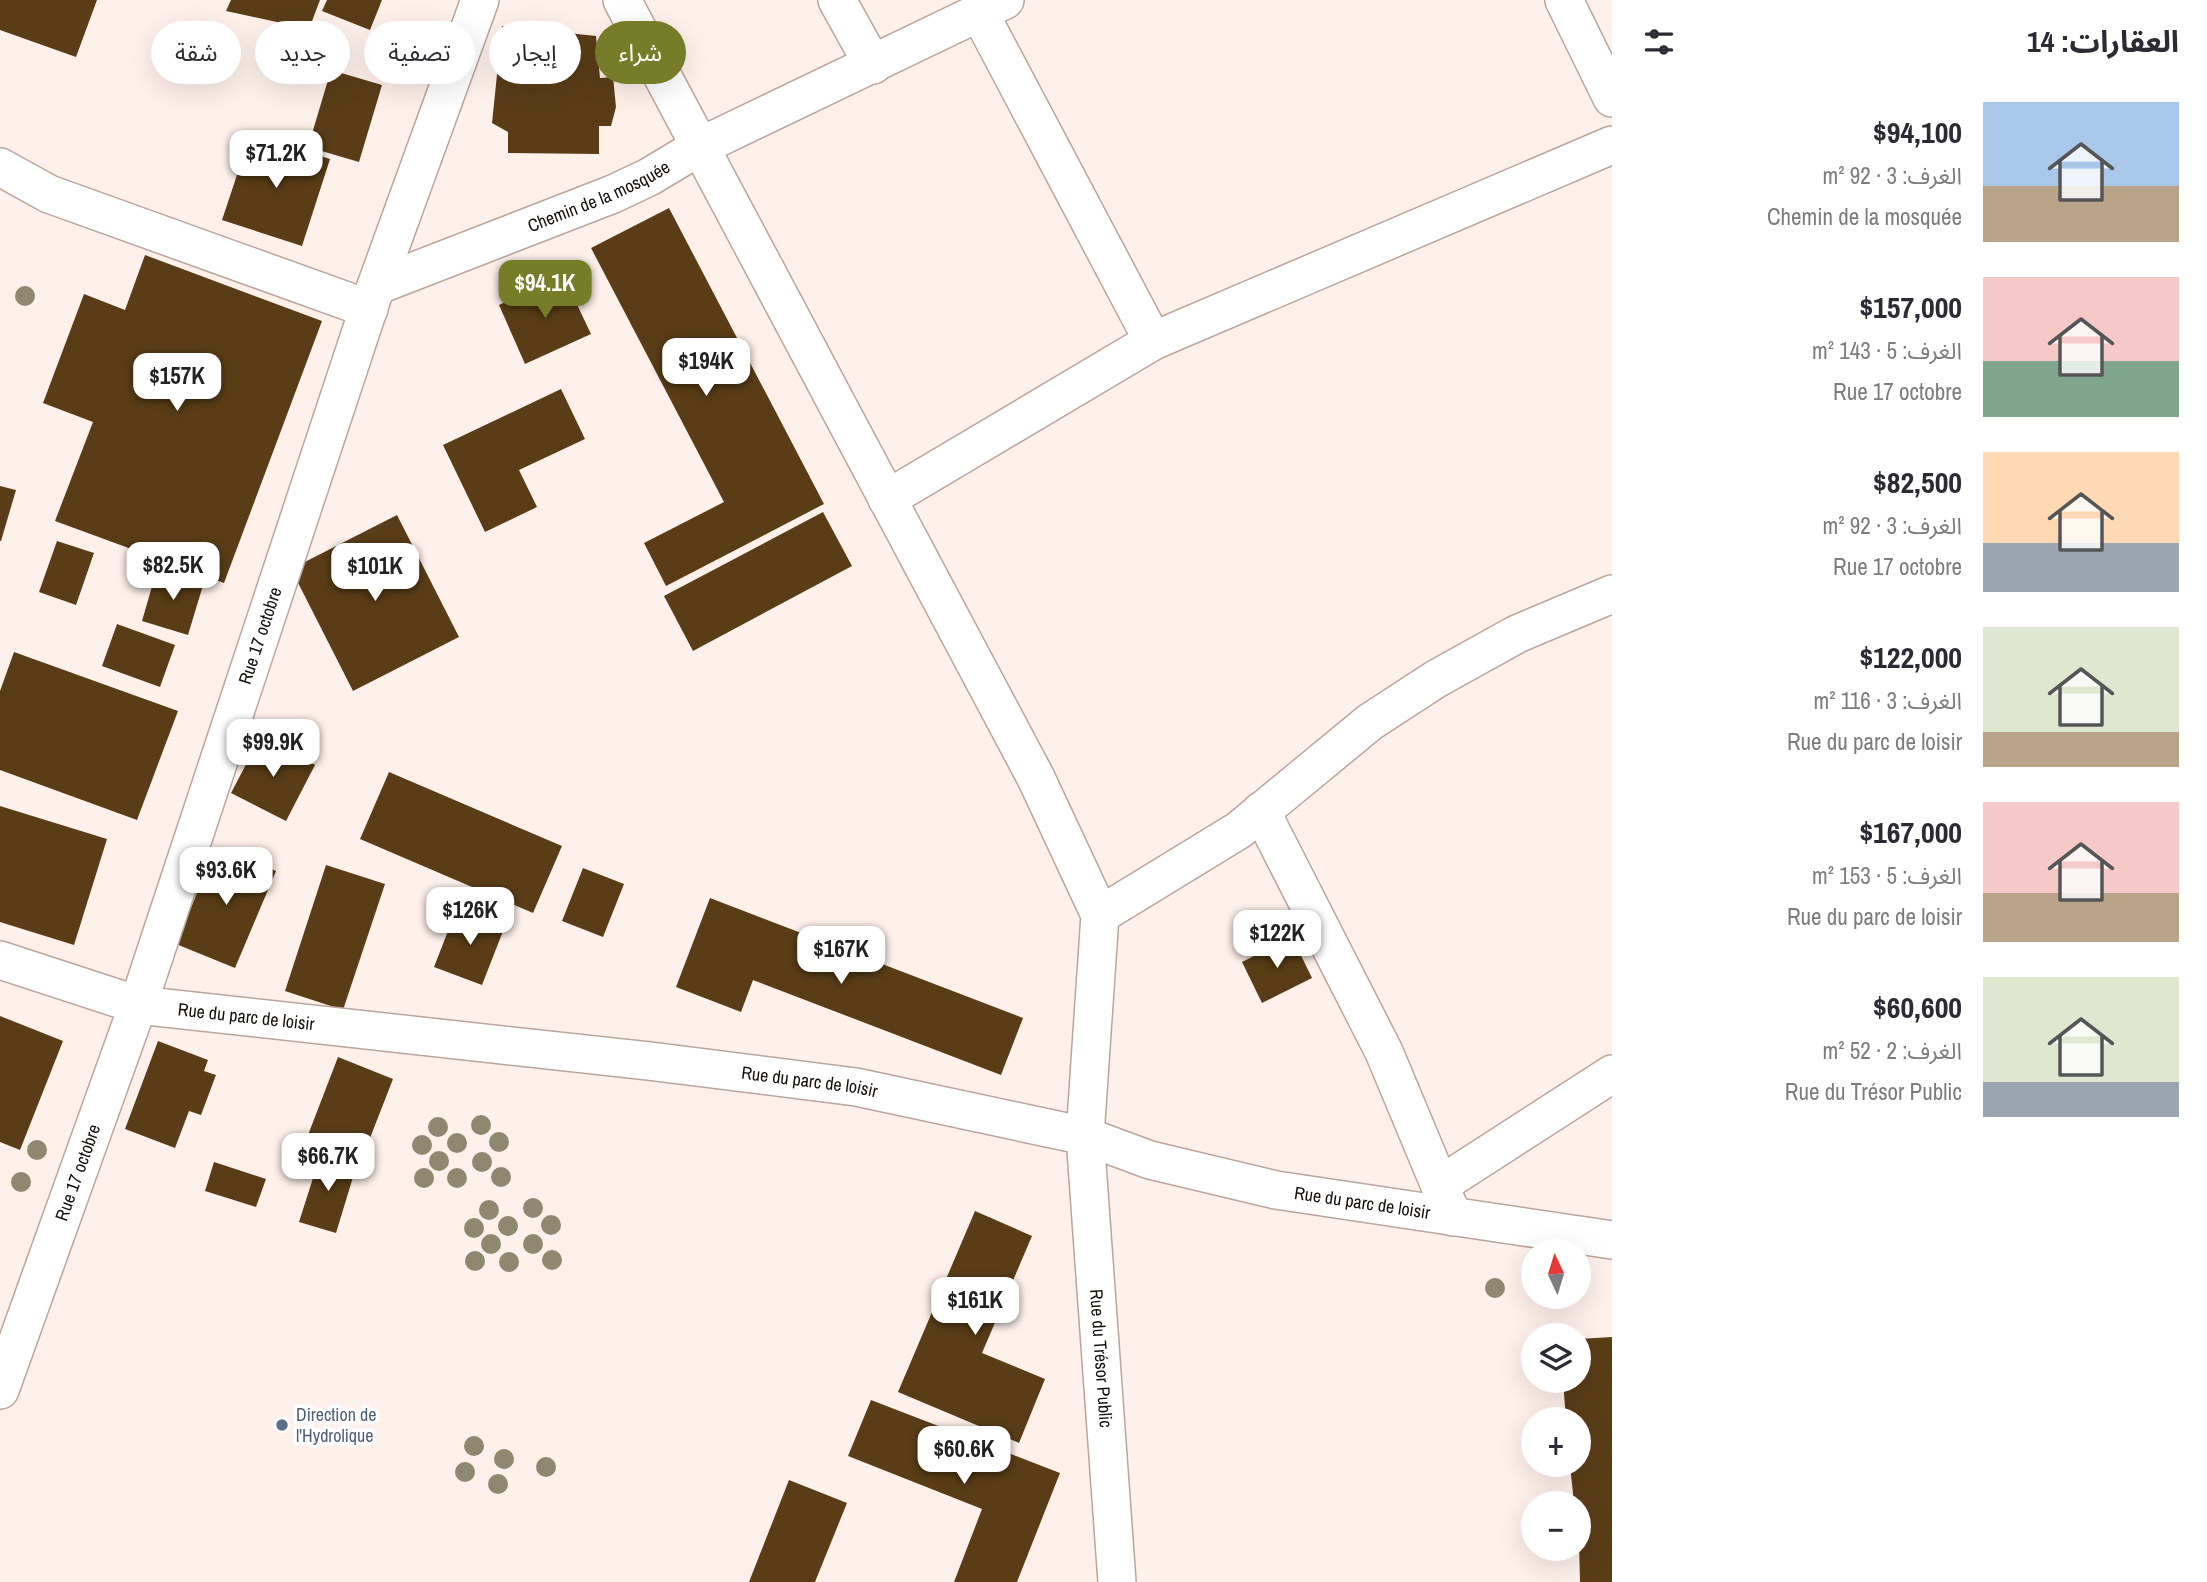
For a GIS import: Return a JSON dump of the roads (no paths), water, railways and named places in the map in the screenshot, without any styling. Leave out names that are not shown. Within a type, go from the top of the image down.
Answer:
[{"type":"street","name":"Rue 17 octobre","points":[[0,1390],[138,1005],[372,297],[480,0]]},
{"type":"street","points":[[622,0],[1037,778],[1100,915],[1239,830],[1370,722],[1436,679],[1517,634],[1612,594]]},
{"type":"street","points":[[837,0],[873,65]]},
{"type":"street","points":[[1564,0],[1612,98]]},
{"type":"street","name":"Chemin de la mosquée","points":[[372,297],[613,194],[649,177],[699,146],[993,7]]},
{"type":"street","points":[[993,7],[1153,341]]},
{"type":"street","points":[[887,499],[1153,341],[1612,145]]},
{"type":"street","points":[[0,167],[49,194],[372,297]]},
{"type":"street","points":[[1261,811],[1384,1052],[1447,1201],[1612,1073]]},
{"type":"street","name":"Rue du Trésor Public","points":[[1100,915],[1085,1136],[1117,1582]]},
{"type":"street","name":"Rue du parc de loisir","points":[[0,960],[138,1005],[649,1061],[856,1087],[1085,1136],[1150,1160],[1276,1190],[1447,1201],[1612,1240]]},
{"type":"place","name":"Direction de l'Hydrolique","points":[[282,1425]]}]
